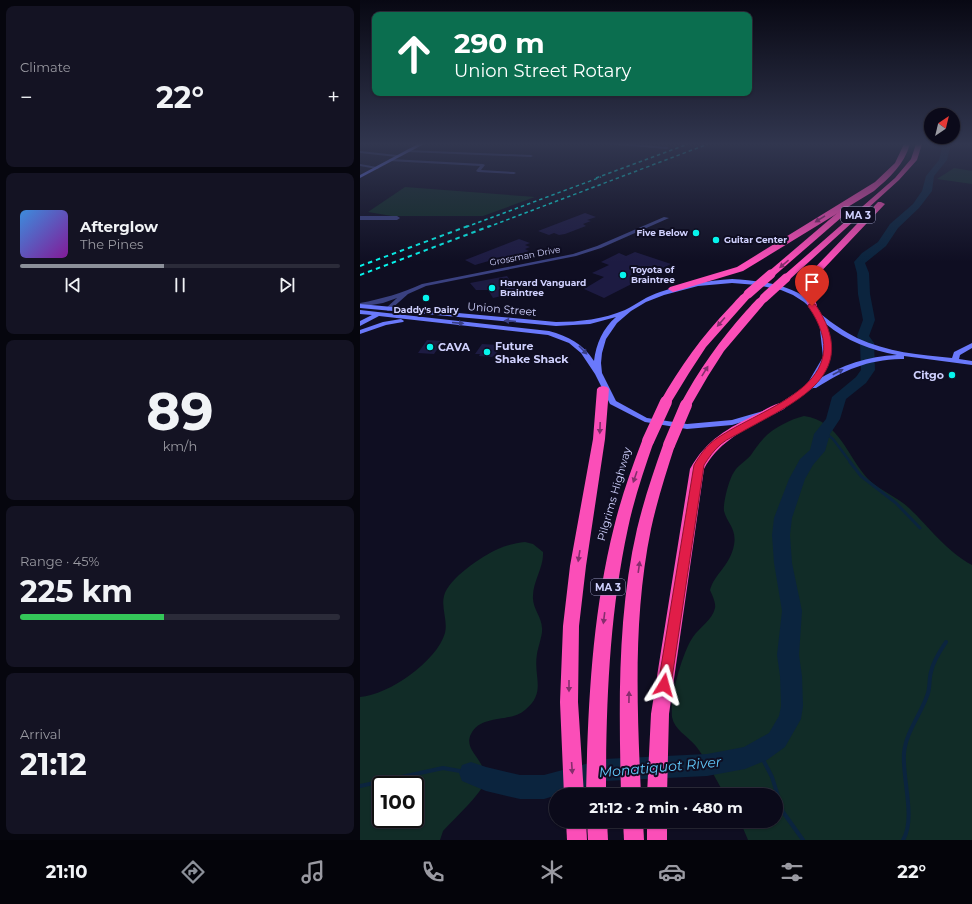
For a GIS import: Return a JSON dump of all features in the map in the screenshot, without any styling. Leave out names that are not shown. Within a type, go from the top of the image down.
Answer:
[{"type":"highway","name":"MA 3","points":[[631,788],[629,736],[630,654],[638,572],[648,517],[669,444],[698,381],[740,322],[786,278],[894,183]]},
{"type":"highway","points":[[815,309],[807,291],[810,278],[890,195],[898,183]]},
{"type":"highway","name":"Pilgrims Highway","points":[[596,788],[596,739],[602,638],[610,574],[626,506],[648,441],[666,402],[684,371],[704,343],[748,294],[877,184]]},
{"type":"highway","points":[[673,289],[740,269],[877,184]]},
{"type":"highway","points":[[573,788],[570,742],[569,682],[571,626],[578,566],[598,445],[601,383]]},
{"type":"highway","points":[[657,788],[659,733],[662,700],[697,469],[703,456],[718,441],[780,407]]},
{"type":"highway","points":[[576,828],[577,840]]},
{"type":"highway","points":[[597,828],[598,840]]},
{"type":"highway","points":[[633,828],[634,840]]},
{"type":"highway","points":[[657,828],[657,840]]},
{"type":"main road","points":[[601,383],[598,355],[606,333],[618,319],[638,304],[673,289],[713,282],[753,282],[786,290],[800,297],[815,309],[832,327],[853,340],[883,354],[970,363],[968,352],[972,345]]},
{"type":"main road","name":"Union Street","points":[[360,305],[537,323],[569,324],[605,319],[638,304]]},
{"type":"main road","points":[[360,332],[388,309]]},
{"type":"main road","points":[[800,395],[821,371],[828,355],[827,334],[815,309]]},
{"type":"main road","name":"Union Street","points":[[360,312],[534,330],[559,335],[575,343],[585,351],[601,383],[616,405],[629,413],[655,422],[684,427],[705,427],[733,423],[754,418],[780,407],[800,395]]},
{"type":"main road","points":[[360,324],[380,315]]},
{"type":"main road","points":[[360,332],[390,322],[420,319]]},
{"type":"main road","points":[[955,361],[957,354],[972,345]]},
{"type":"main road","points":[[800,395],[821,381],[852,364],[883,354]]},
{"type":"street","points":[[360,218],[397,218]]},
{"type":"street","name":"Grossman Drive","points":[[388,309],[409,291],[438,282],[574,255],[666,218]]},
{"type":"street","points":[[360,305],[383,301],[409,291]]},
{"type":"green space","points":[[405,187],[535,197],[483,216],[392,216],[368,212]]},
{"type":"green space","points":[[804,416],[816,419],[835,432],[861,471],[869,480],[909,508],[946,546],[963,560],[972,565],[972,840],[748,840],[743,828],[783,828],[783,788],[721,788],[695,745],[678,729],[673,721],[673,698],[681,664],[693,637],[709,620],[714,612],[715,603],[710,590],[715,579],[726,564],[734,545],[735,539],[733,530],[724,511],[725,497],[732,475],[768,434],[782,424]]},
{"type":"green space","points":[[525,542],[533,544],[543,552],[542,563],[533,590],[534,605],[542,624],[536,662],[538,684],[536,697],[525,710],[519,714],[489,721],[476,728],[471,734],[469,740],[470,746],[483,769],[485,775],[484,783],[473,800],[443,831],[440,840],[360,840],[360,697],[372,695],[398,683],[410,675],[432,655],[440,644],[445,633],[446,624],[443,601],[447,589],[452,582],[475,562],[491,552],[512,544]]},
{"type":"building","points":[[585,213],[596,217],[587,220],[591,221],[583,224],[586,226],[559,235],[554,233],[549,235],[538,231]]},
{"type":"building","points":[[519,239],[530,243],[525,245],[530,247],[525,249],[529,251],[503,260],[499,258],[475,265],[465,260]]},
{"type":"building","name":"Toyota of Braintree","points":[[635,252],[671,264],[604,298],[584,289],[604,277],[592,273],[609,265],[601,262],[619,253],[626,256]]},
{"type":"building","name":"Harvard Vanguard Braintree","points":[[507,276],[515,288],[514,293],[493,298],[488,290],[476,290],[470,283]]},
{"type":"building","name":"CAVA","points":[[427,340],[443,341],[434,354],[418,353]]},
{"type":"building","name":"Future Shake Shack","points":[[482,344],[499,345],[497,348],[499,348],[492,357],[479,356],[480,354],[475,354]]},
{"type":"waterway","name":"Monatiquot River","points":[[471,773],[486,779],[520,787],[544,787],[604,770],[707,765],[745,758],[759,752],[777,740],[790,719],[792,706],[791,676],[788,655],[792,611],[783,563],[781,535],[783,518],[797,479],[806,463],[817,451],[822,434],[833,419],[839,397],[861,380],[869,367],[867,343],[863,336],[869,320],[864,294],[863,273],[859,262],[882,244],[894,226],[916,206],[927,191],[929,183]]},
{"type":"waterway","points":[[823,431],[833,439],[851,463]]},
{"type":"waterway","points":[[850,462],[861,476],[896,503],[920,528]]},
{"type":"waterway","points":[[903,840],[907,831],[909,810],[904,763],[905,745],[928,693],[933,664],[946,642]]},
{"type":"waterway","points":[[759,752],[772,777],[783,812],[803,840]]},
{"type":"waterway","name":"Monatiquot River","points":[[360,786],[443,768],[471,773]]},
{"type":"railway","points":[[466,227],[584,183]]},
{"type":"railway","points":[[488,227],[604,183]]},
{"type":"railway","points":[[360,266],[468,226]]},
{"type":"railway","points":[[360,275],[490,226]]},
{"type":"place","name":"Five Below","points":[[696,233]]},
{"type":"place","name":"Guitar Center","points":[[716,240]]},
{"type":"place","name":"Toyota of Braintree","points":[[623,275]]},
{"type":"place","name":"Harvard Vanguard Braintree","points":[[492,288]]},
{"type":"place","name":"Daddy's Dairy","points":[[426,298]]},
{"type":"place","name":"CAVA","points":[[430,347]]},
{"type":"place","name":"Future Shake Shack","points":[[487,352]]},
{"type":"place","name":"Citgo","points":[[952,375]]},
{"type":"route","points":[[664,685],[697,469],[703,456],[718,441],[794,399],[800,395],[818,376],[826,363],[828,341],[826,330],[821,319],[812,306]]}]
